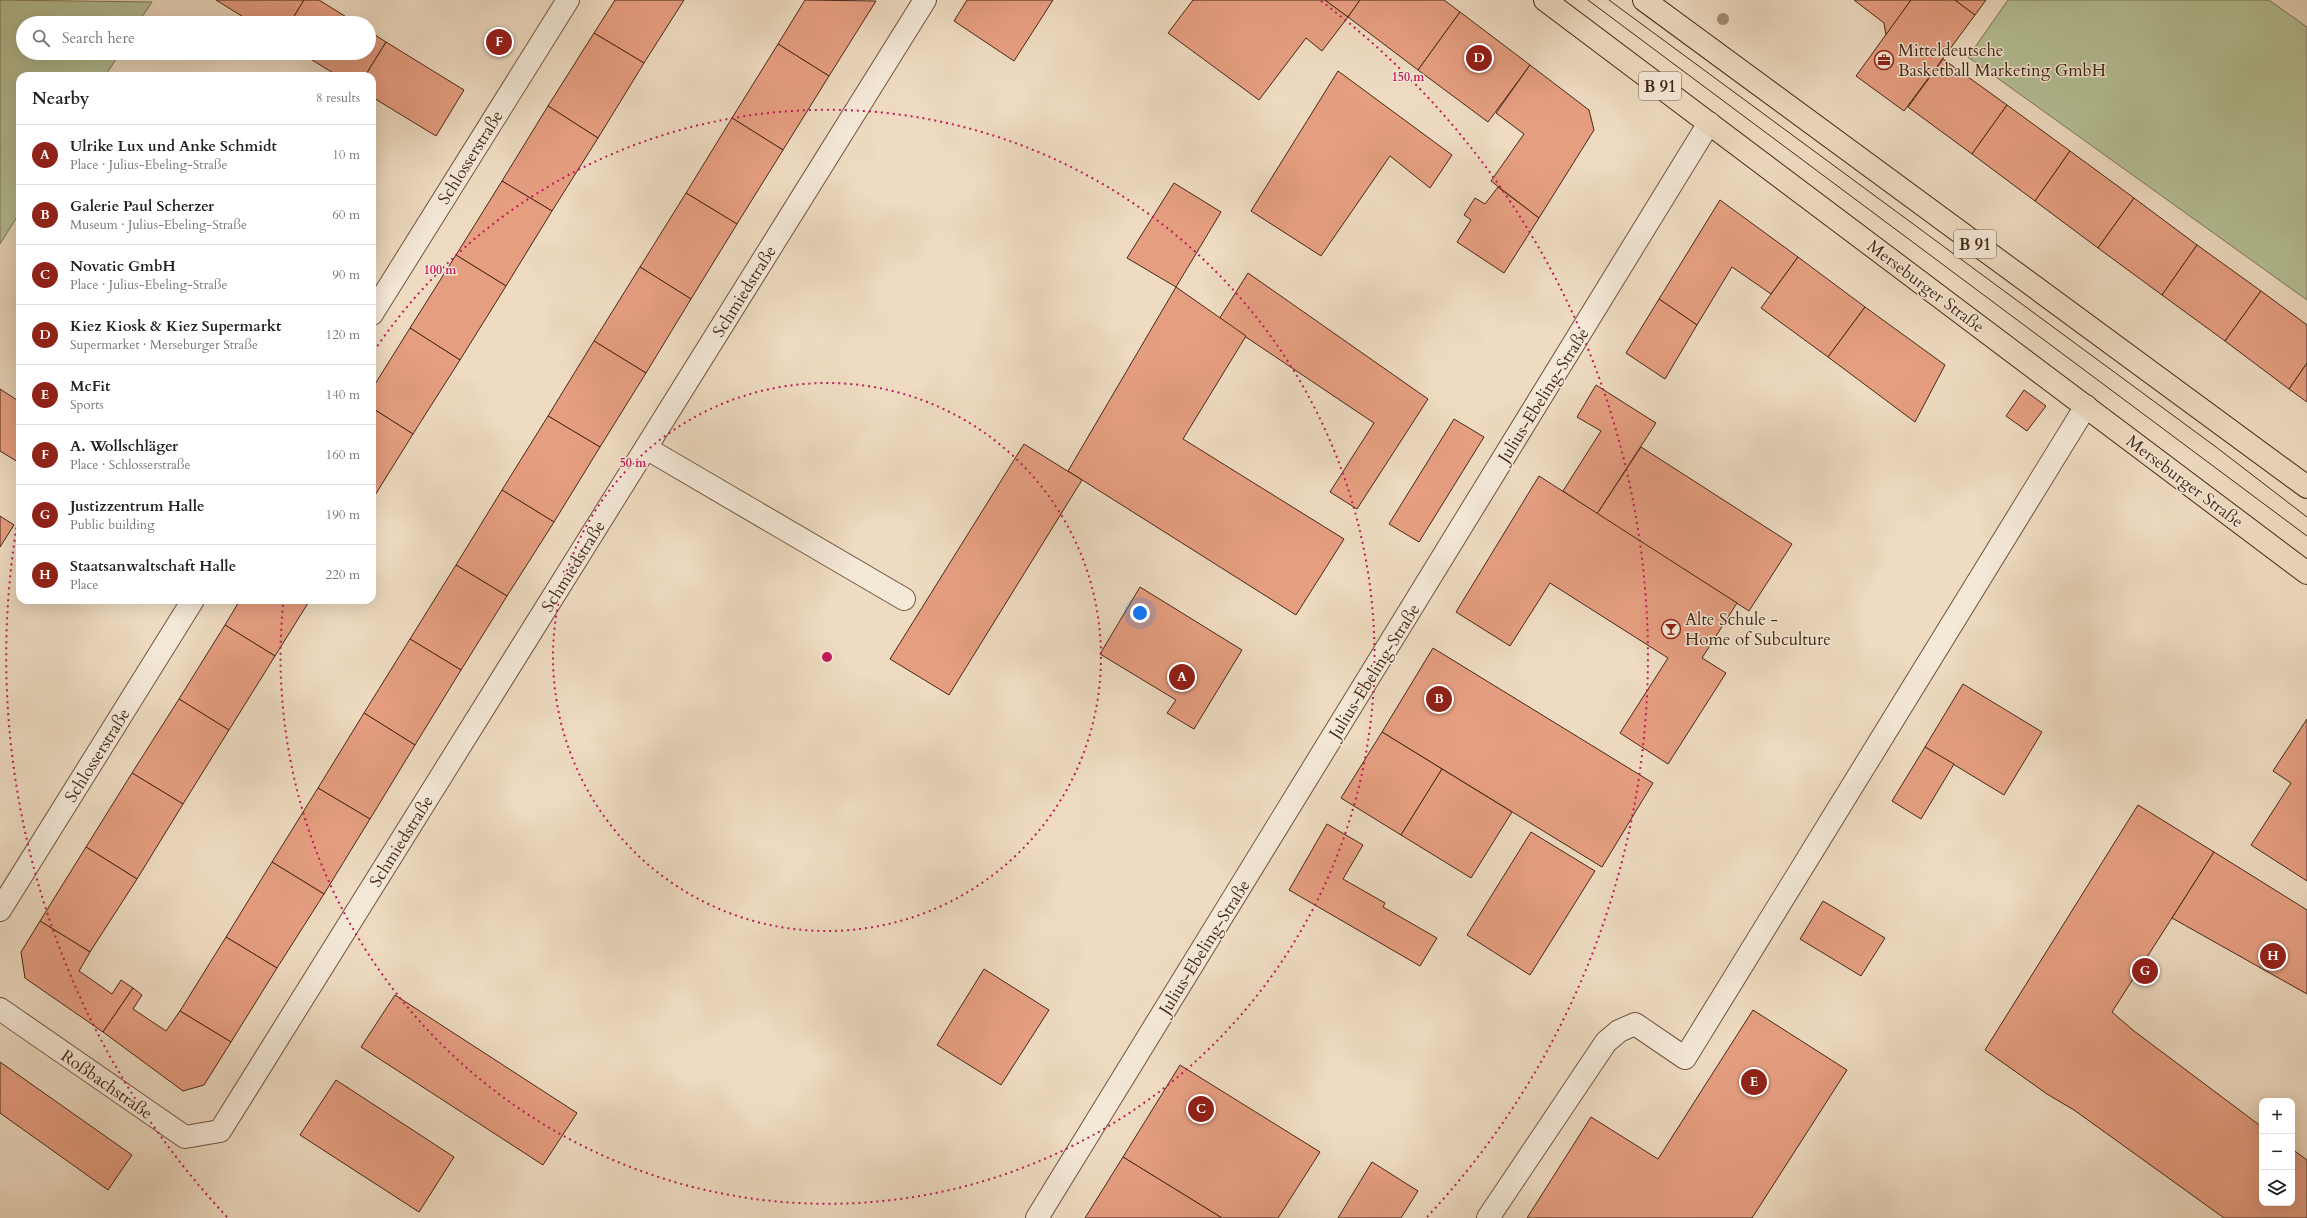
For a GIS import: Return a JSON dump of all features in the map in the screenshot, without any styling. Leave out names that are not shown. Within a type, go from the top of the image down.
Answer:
[{"type":"main road","name":"Merseburger Straße","points":[[1545,0],[2307,573]]},
{"type":"main road","name":"B 91","points":[[1644,0],[2307,487]]},
{"type":"street","name":"Schlosserstraße","points":[[376,308],[568,0]]},
{"type":"street","name":"Schmiedstraße","points":[[220,1131],[925,0]]},
{"type":"street","name":"Julius-Ebeling-Straße","points":[[1037,1218],[1709,123]]},
{"type":"street","points":[[1488,1218],[1606,1042],[1619,1031],[1635,1024],[1685,1058],[2086,406]]},
{"type":"street","points":[[646,448],[904,598]]},
{"type":"street","name":"Schlosserstraße","points":[[0,910],[191,604]]},
{"type":"street","name":"Roßbachstraße","points":[[0,1009],[185,1137],[220,1131]]},
{"type":"green space","points":[[0,0],[152,2],[143,16],[16,16],[16,60],[115,60],[108,72],[16,72],[16,218],[0,244]]},
{"type":"green space","points":[[2008,0],[2269,0],[2307,27],[2307,300],[1968,57]]},
{"type":"building","points":[[216,0],[304,0],[294,16],[242,16]]},
{"type":"building","points":[[304,0],[319,0],[345,16],[294,16]]},
{"type":"building","points":[[615,0],[684,0],[644,63],[594,33]]},
{"type":"building","points":[[805,0],[876,1],[829,76],[778,44]]},
{"type":"building","points":[[967,0],[1053,0],[1014,61],[954,21]]},
{"type":"building","points":[[1193,0],[1325,0],[1348,17],[1322,51],[1306,38],[1259,100],[1168,33]]},
{"type":"building","points":[[1325,0],[1360,0],[1348,17]]},
{"type":"building","points":[[1360,0],[1444,0],[1460,12],[1418,70],[1348,17]]},
{"type":"building","points":[[1854,0],[1911,0],[1886,35],[1884,23]]},
{"type":"building","points":[[1911,0],[1955,0],[1975,15],[1904,111],[1856,76]]},
{"type":"building","points":[[1955,0],[1986,0],[1975,15]]},
{"type":"building","points":[[1460,12],[1530,65],[1488,122],[1418,70]]},
{"type":"building","points":[[594,33],[644,63],[598,138],[548,106]]},
{"type":"building","points":[[376,36],[386,42],[376,58]]},
{"type":"building","points":[[386,42],[464,90],[436,136],[376,99],[376,72],[367,72]]},
{"type":"building","points":[[778,44],[829,76],[783,150],[732,118]]},
{"type":"building","points":[[1943,59],[2007,105],[1972,154],[1908,107]]},
{"type":"building","points":[[312,60],[375,60],[367,72],[332,72]]},
{"type":"building","points":[[1530,65],[1589,110],[1594,130],[1539,218],[1491,181],[1524,134],[1496,113]]},
{"type":"building","points":[[1338,71],[1452,155],[1430,188],[1390,156],[1321,256],[1251,211]]},
{"type":"building","points":[[2007,105],[2070,151],[2035,201],[1972,154]]},
{"type":"building","points":[[548,106],[598,138],[552,211],[502,181]]},
{"type":"building","points":[[732,118],[783,150],[737,224],[686,193]]},
{"type":"building","points":[[2070,151],[2134,198],[2098,248],[2035,201]]},
{"type":"building","points":[[502,181],[552,211],[506,286],[456,255]]},
{"type":"building","points":[[1174,183],[1221,212],[1176,287],[1127,258]]},
{"type":"building","points":[[1498,187],[1539,218],[1504,273],[1457,242],[1471,220],[1464,215],[1475,198],[1485,204]]},
{"type":"building","points":[[686,193],[737,224],[691,299],[640,267]]},
{"type":"building","points":[[2134,198],[2197,245],[2162,295],[2098,248]]},
{"type":"building","points":[[1720,200],[1798,257],[1771,294],[1732,267],[1697,325],[1659,299]]},
{"type":"building","points":[[2197,245],[2261,291],[2225,341],[2162,295]]},
{"type":"building","points":[[456,255],[506,286],[460,360],[410,328]]},
{"type":"building","points":[[1798,257],[1865,307],[1828,357],[1761,308]]},
{"type":"building","points":[[640,267],[691,299],[646,373],[594,341]]},
{"type":"building","points":[[1248,273],[1428,399],[1357,509],[1330,492],[1374,423],[1219,319]]},
{"type":"building","points":[[1176,287],[1246,336],[1183,439],[1344,539],[1296,615],[1068,471]]},
{"type":"building","points":[[2261,291],[2307,325],[2307,363],[2289,389],[2225,341]]},
{"type":"building","points":[[1659,299],[1697,325],[1665,379],[1626,353]]},
{"type":"building","points":[[1865,307],[1945,365],[1915,422],[1828,357]]},
{"type":"building","points":[[410,328],[460,360],[413,434],[376,411],[376,383]]},
{"type":"building","points":[[594,341],[646,373],[600,447],[548,416]]},
{"type":"building","points":[[2307,363],[2307,402],[2289,389]]},
{"type":"building","points":[[1596,385],[1656,423],[1597,514],[1563,491],[1601,431],[1577,417]]},
{"type":"building","points":[[0,389],[16,399],[16,461],[0,451]]},
{"type":"building","points":[[2024,390],[2046,406],[2027,431],[2006,416]]},
{"type":"building","points":[[376,411],[413,434],[376,494]]},
{"type":"building","points":[[548,416],[600,447],[554,522],[502,490]]},
{"type":"building","points":[[1454,419],[1484,437],[1419,542],[1389,524]]},
{"type":"building","points":[[1024,444],[1082,480],[949,695],[890,659]]},
{"type":"building","points":[[1641,447],[1792,544],[1749,611],[1597,514]]},
{"type":"building","name":"Alte Schule - Home of Subculture","points":[[1539,476],[1737,603],[1702,658],[1726,673],[1668,764],[1620,733],[1668,658],[1550,583],[1510,646],[1456,612]]},
{"type":"building","points":[[502,490],[554,522],[507,596],[456,565]]},
{"type":"building","points":[[0,516],[14,525],[0,547]]},
{"type":"building","points":[[456,565],[507,596],[461,670],[410,639]]},
{"type":"building","points":[[1140,587],[1242,650],[1194,729],[1167,713],[1176,700],[1100,654]]},
{"type":"building","points":[[238,604],[308,604],[275,656],[225,625]]},
{"type":"building","points":[[225,625],[275,656],[229,730],[179,699]]},
{"type":"building","points":[[410,639],[461,670],[415,745],[364,713]]},
{"type":"building","points":[[1433,648],[1653,783],[1602,867],[1382,732]]},
{"type":"building","points":[[1963,684],[2042,732],[2004,795],[1925,747]]},
{"type":"building","points":[[179,699],[229,730],[183,804],[132,773]]},
{"type":"building","points":[[364,713],[415,745],[370,819],[318,788]]},
{"type":"building","points":[[2307,719],[2307,881],[2251,845],[2291,783],[2273,771]]},
{"type":"building","points":[[1382,732],[1442,769],[1401,835],[1341,798]]},
{"type":"building","points":[[1925,747],[1954,764],[1921,819],[1892,801]]},
{"type":"building","points":[[1442,769],[1512,812],[1471,878],[1401,835]]},
{"type":"building","points":[[132,773],[183,804],[137,879],[86,847]]},
{"type":"building","points":[[318,788],[370,819],[324,894],[272,862]]},
{"type":"building","points":[[2138,805],[2214,852],[2112,1012],[2134,1031],[2259,1125],[2259,1206],[2295,1206],[2295,1151],[2307,1160],[2307,1218],[2224,1218],[2074,1110],[2047,1094],[1985,1050]]},
{"type":"building","points":[[1327,824],[1363,845],[1343,879],[1385,903],[1383,907],[1437,938],[1420,966],[1289,890]]},
{"type":"building","points":[[1531,832],[1595,871],[1530,975],[1467,935]]},
{"type":"building","points":[[86,847],[137,879],[90,952],[40,921]]},
{"type":"building","points":[[2214,852],[2307,910],[2307,994],[2172,918]]},
{"type":"building","points":[[272,862],[324,894],[277,968],[226,937]]},
{"type":"building","points":[[1823,901],[1885,938],[1861,976],[1800,939]]},
{"type":"building","points":[[40,921],[90,952],[79,971],[112,994],[121,980],[133,988],[103,1032],[25,978],[21,952]]},
{"type":"building","points":[[226,937],[277,968],[231,1042],[180,1011]]},
{"type":"building","points":[[984,969],[1049,1010],[1001,1085],[937,1045]]},
{"type":"building","points":[[133,988],[142,995],[133,1009],[166,1031],[180,1011],[231,1042],[204,1085],[183,1091],[103,1032]]},
{"type":"building","points":[[395,995],[577,1113],[543,1165],[361,1047]]},
{"type":"building","points":[[1753,1010],[1847,1070],[1752,1218],[1527,1218],[1591,1117],[1658,1159]]},
{"type":"building","points":[[0,1062],[132,1155],[108,1190],[0,1113]]},
{"type":"building","points":[[1180,1065],[1320,1152],[1278,1218],[1222,1218],[1123,1157]]},
{"type":"building","points":[[336,1080],[454,1157],[419,1212],[300,1135]]},
{"type":"building","points":[[1123,1157],[1222,1218],[1085,1218]]},
{"type":"building","points":[[1372,1162],[1418,1191],[1401,1218],[1338,1218]]},
{"type":"tram line","points":[[1588,0],[2307,536]]},
{"type":"tram line","points":[[1609,0],[2216,447],[2307,517]]},
{"type":"place","name":"A. Wollschläger","points":[[499,42]]},
{"type":"place","name":"Kiez Kiosk & Kiez Supermarkt","points":[[1479,58]]},
{"type":"place","name":"Mitteldeutsche Basketball Marketing GmbH","points":[[1884,60]]},
{"type":"place","name":"Alte Schule - Home of Subculture","points":[[1671,629]]},
{"type":"place","name":"Ulrike Lux und Anke Schmidt","points":[[1182,677]]},
{"type":"place","name":"Galerie Paul Scherzer","points":[[1439,699]]},
{"type":"place","name":"Staatsanwaltschaft Halle","points":[[2273,956]]},
{"type":"place","name":"Justizzentrum Halle","points":[[2145,971]]},
{"type":"place","name":"McFit","points":[[1754,1082]]},
{"type":"place","name":"Novatic GmbH","points":[[1201,1109]]}]
